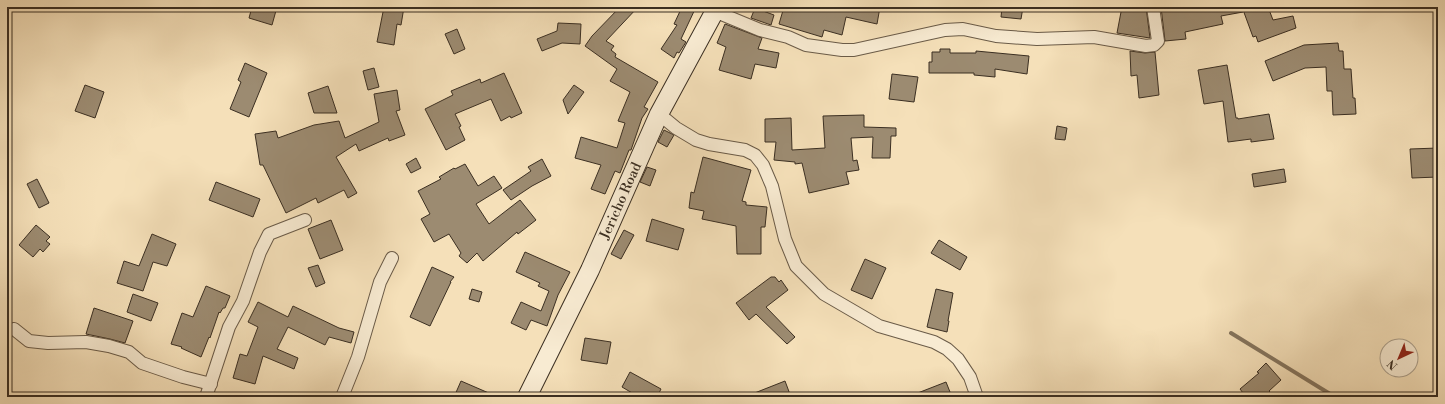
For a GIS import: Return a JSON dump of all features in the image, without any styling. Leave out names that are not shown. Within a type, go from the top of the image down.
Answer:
[{"type":"street","points":[[716,9],[760,30],[788,37],[806,45],[842,50],[854,50],[944,30],[963,29],[996,36],[1037,39],[1094,37],[1146,46],[1156,44],[1158,41],[1153,7]]},
{"type":"street","name":"Jericho Road","points":[[527,397],[590,270],[659,114],[716,9]]},
{"type":"street","points":[[659,114],[676,128],[696,140],[709,144],[744,150],[755,155],[763,166],[772,186],[785,239],[796,266],[824,294],[879,326],[934,342],[948,349],[958,359],[970,377],[977,397]]},
{"type":"street","points":[[206,397],[229,327],[242,301],[260,252],[270,234],[305,220]]},
{"type":"street","points":[[342,397],[358,357],[380,282],[392,258]]},
{"type":"street","points":[[14,329],[28,341],[86,342],[109,346],[129,352],[142,363],[183,377],[211,384]]},
{"type":"building","points":[[252,7],[277,7],[272,25],[249,18]]},
{"type":"building","points":[[384,7],[404,7],[401,25],[397,24],[394,45],[377,42]]},
{"type":"building","points":[[620,7],[638,7],[606,41],[614,46],[611,50],[616,54],[615,57],[658,82],[644,107],[648,109],[642,118],[631,150],[629,150],[620,173],[615,171],[605,194],[591,189],[601,165],[575,158],[581,137],[617,148],[625,123],[618,121],[630,92],[610,81],[617,69],[585,46],[592,36]]},
{"type":"building","points":[[682,7],[696,7],[681,39],[686,42],[674,58],[661,49],[677,25],[674,24]]},
{"type":"building","points":[[784,7],[880,7],[877,24],[846,17],[842,35],[824,30],[822,37],[779,24]]},
{"type":"building","points":[[1002,7],[1023,7],[1021,19],[1001,17]]},
{"type":"building","points":[[1121,7],[1146,7],[1150,38],[1117,33]]},
{"type":"building","points":[[1161,7],[1242,7],[1243,12],[1221,16],[1223,24],[1185,32],[1186,39],[1165,41]]},
{"type":"building","points":[[1242,7],[1268,7],[1273,20],[1293,16],[1296,28],[1258,42],[1256,36],[1253,37]]},
{"type":"building","points":[[755,8],[774,15],[771,25],[751,18]]},
{"type":"building","points":[[558,23],[581,24],[580,44],[562,43],[542,51],[537,39],[557,31]]},
{"type":"building","points":[[725,24],[762,38],[758,49],[779,53],[776,68],[755,64],[751,79],[719,70],[726,47],[717,43]]},
{"type":"building","points":[[457,29],[465,49],[454,54],[445,34]]},
{"type":"building","points":[[1338,43],[1339,51],[1343,51],[1344,69],[1351,69],[1353,98],[1355,98],[1356,114],[1333,115],[1332,91],[1327,91],[1326,67],[1305,68],[1273,81],[1265,61],[1304,45]]},
{"type":"building","points":[[940,49],[950,49],[950,53],[976,53],[976,51],[1029,56],[1027,74],[995,69],[995,77],[974,75],[974,73],[929,73],[929,62],[932,62],[932,52],[940,52]]},
{"type":"building","points":[[1130,51],[1145,53],[1155,52],[1159,95],[1139,98],[1137,75],[1131,76]]},
{"type":"building","points":[[245,63],[267,73],[249,117],[230,109],[241,82],[238,80]]},
{"type":"building","points":[[1227,65],[1236,118],[1238,119],[1269,114],[1274,139],[1251,142],[1251,139],[1228,142],[1223,101],[1204,104],[1198,70]]},
{"type":"building","points":[[374,68],[379,87],[368,90],[363,71]]},
{"type":"building","points":[[504,73],[522,113],[511,118],[510,116],[501,121],[491,99],[455,114],[461,126],[459,127],[465,140],[446,150],[425,109],[453,95],[451,91],[480,79],[481,83]]},
{"type":"building","points":[[892,74],[918,77],[914,102],[889,99]]},
{"type":"building","points":[[85,85],[104,92],[95,118],[75,111]]},
{"type":"building","points":[[574,85],[584,92],[568,114],[563,100]]},
{"type":"building","points":[[328,86],[337,113],[314,113],[308,93]]},
{"type":"building","points":[[397,90],[400,110],[396,111],[405,135],[389,141],[388,138],[359,151],[356,144],[336,157],[357,193],[348,198],[344,190],[318,203],[316,198],[286,213],[263,165],[260,165],[255,134],[276,131],[278,138],[314,125],[339,121],[345,138],[379,122],[374,94]]},
{"type":"building","points":[[864,115],[864,127],[896,128],[896,136],[891,136],[890,158],[872,158],[873,137],[851,138],[853,161],[857,160],[859,170],[846,172],[849,184],[809,193],[802,163],[795,164],[795,162],[774,160],[776,142],[765,142],[765,119],[791,118],[792,150],[825,148],[823,116]]},
{"type":"building","points":[[1057,126],[1067,128],[1065,140],[1055,139]]},
{"type":"building","points":[[664,130],[674,135],[667,147],[658,142]]},
{"type":"building","points":[[1438,148],[1438,177],[1412,178],[1410,149]]},
{"type":"building","points":[[703,157],[751,170],[742,201],[746,202],[746,205],[767,207],[765,227],[761,227],[761,254],[737,254],[736,226],[702,219],[704,211],[689,208],[691,192],[694,193]]},
{"type":"building","points":[[416,158],[421,168],[411,173],[406,164]]},
{"type":"building","points":[[542,159],[551,176],[532,186],[511,200],[503,190],[531,171],[528,167]]},
{"type":"building","points":[[465,164],[478,186],[494,176],[502,188],[476,204],[489,224],[520,200],[536,220],[518,234],[517,232],[483,261],[477,253],[467,263],[459,256],[461,253],[449,234],[434,242],[421,219],[430,214],[418,191],[441,179],[439,177],[454,168],[455,169]]},
{"type":"building","points":[[647,167],[656,170],[650,186],[640,182]]},
{"type":"building","points":[[1284,169],[1286,182],[1254,187],[1252,174]]},
{"type":"building","points":[[37,179],[49,203],[39,208],[27,184]]},
{"type":"building","points":[[216,182],[260,199],[253,217],[209,200]]},
{"type":"building","points":[[652,219],[684,229],[678,250],[646,241]]},
{"type":"building","points":[[331,220],[343,250],[320,259],[308,229]]},
{"type":"building","points":[[36,225],[50,237],[46,241],[50,244],[43,252],[40,249],[33,257],[19,245]]},
{"type":"building","points":[[624,230],[634,235],[621,259],[611,254]]},
{"type":"building","points":[[152,234],[176,244],[167,266],[153,262],[143,291],[117,283],[124,261],[139,266]]},
{"type":"building","points":[[939,240],[967,257],[960,270],[931,253]]},
{"type":"building","points":[[525,252],[570,272],[558,295],[547,326],[531,320],[526,330],[511,323],[521,302],[541,311],[549,291],[538,286],[540,283],[516,272]]},
{"type":"building","points":[[865,259],[886,268],[872,299],[851,290]]},
{"type":"building","points":[[318,265],[325,283],[316,287],[308,268]]},
{"type":"building","points":[[432,267],[454,277],[450,282],[430,326],[410,317]]},
{"type":"building","points":[[771,277],[775,277],[779,282],[781,280],[788,290],[766,307],[795,337],[787,344],[756,314],[749,320],[736,303]]},
{"type":"building","points":[[206,286],[230,296],[225,308],[223,308],[220,313],[219,312],[210,338],[209,337],[201,357],[181,348],[182,347],[171,344],[182,313],[193,317]]},
{"type":"building","points":[[472,289],[482,292],[479,302],[469,299]]},
{"type":"building","points":[[936,289],[953,293],[947,332],[927,327]]},
{"type":"building","points":[[133,294],[158,303],[151,321],[127,312]]},
{"type":"building","points":[[258,302],[288,317],[293,306],[339,328],[354,332],[351,343],[329,337],[325,345],[288,327],[277,349],[298,358],[294,369],[263,356],[255,384],[233,378],[240,354],[247,356],[258,327],[248,322]]},
{"type":"building","points":[[94,308],[133,321],[125,343],[86,334]]},
{"type":"building","points":[[585,338],[611,342],[607,364],[581,360]]},
{"type":"building","points":[[1266,363],[1281,380],[1269,391],[1275,397],[1246,397],[1240,389],[1259,373],[1257,372]]},
{"type":"building","points":[[630,372],[661,389],[657,397],[639,397],[622,387]]},
{"type":"building","points":[[461,381],[498,397],[454,397]]},
{"type":"building","points":[[785,381],[791,397],[747,397],[747,396]]},
{"type":"building","points":[[946,382],[952,397],[910,397],[910,396]]},
{"type":"waterway","points":[[1231,333],[1335,397]]}]
